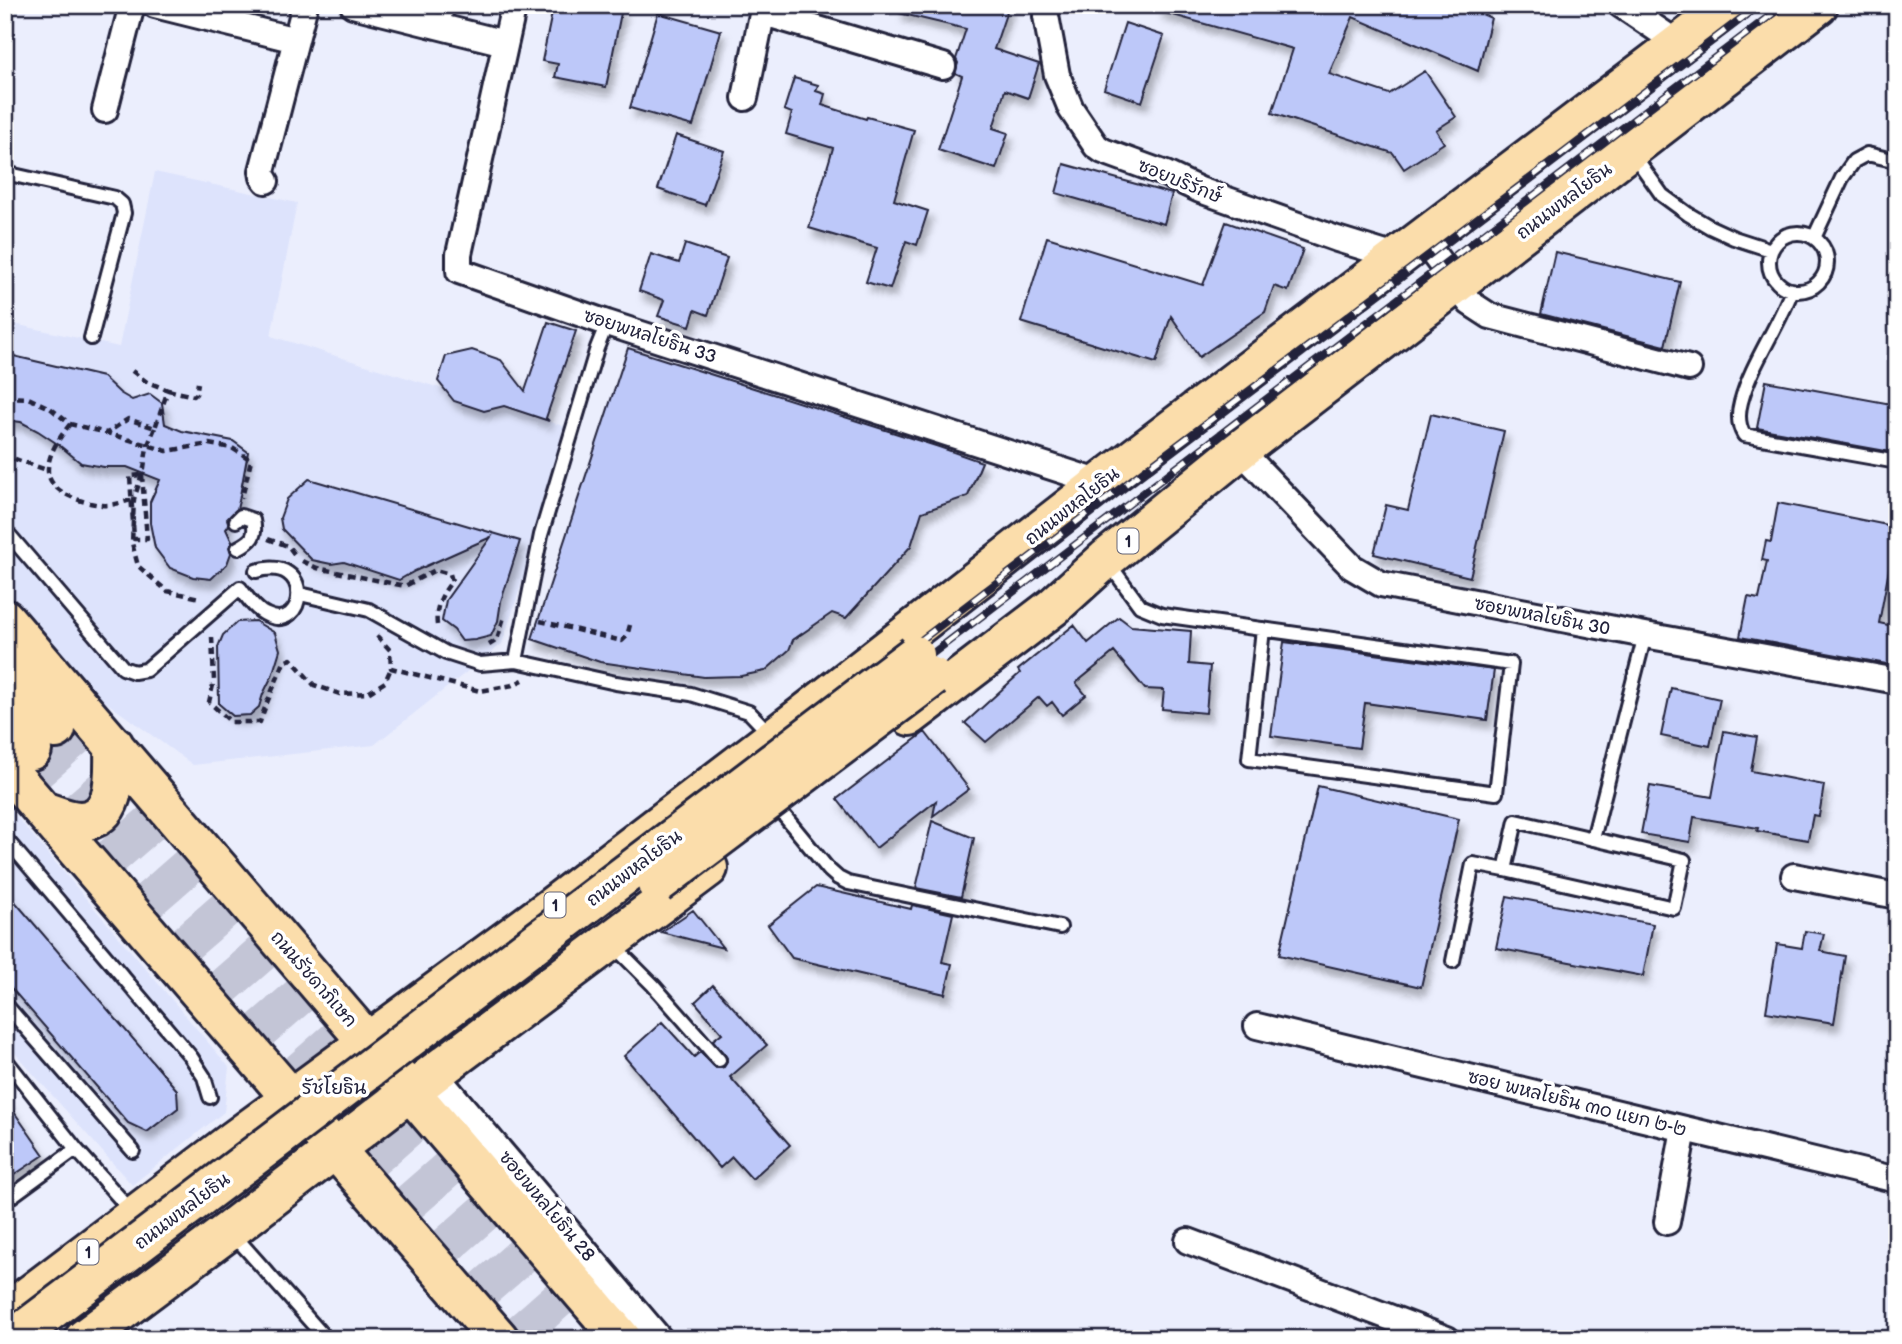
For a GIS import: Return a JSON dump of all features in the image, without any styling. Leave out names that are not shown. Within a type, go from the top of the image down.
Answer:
[{"type":"main road","name":"ถนนพหลโยธิน","points":[[5,1314],[292,1098],[550,909],[1101,483],[1730,5]]},
{"type":"main road","name":"ถนนพหลโยธิน","points":[[84,1339],[1054,607],[1105,559],[1240,450],[1818,5]]},
{"type":"main road","name":"ถนนพหลโยธิน","points":[[51,1339],[924,666],[1113,503],[1135,458]]},
{"type":"main road","name":"ถนนพหลโยธิน","points":[[13,1339],[924,666],[1007,622],[1107,542],[1145,527]]},
{"type":"main road","name":"ถนนรัชดาภิเษก","points":[[5,619],[368,1042],[422,1082],[622,1339]]},
{"type":"main road","points":[[5,670],[31,749],[43,811],[499,1339]]},
{"type":"main road","points":[[5,719],[31,749]]},
{"type":"main road","points":[[43,811],[80,821],[98,814],[107,805],[114,785],[114,745]]},
{"type":"main road","points":[[550,909],[551,926],[556,934],[572,945],[602,948]]},
{"type":"main road","points":[[171,1190],[186,1194],[196,1202],[206,1223],[220,1237]]},
{"type":"street","points":[[105,110],[132,5]]},
{"type":"street","points":[[155,5],[296,40]]},
{"type":"street","points":[[266,181],[262,171],[305,5]]},
{"type":"street","points":[[353,5],[445,16],[505,43]]},
{"type":"street","name":"ซอยพหลโยธิน 33","points":[[514,5],[459,254],[458,271],[607,323],[1101,483]]},
{"type":"street","points":[[1621,5],[1679,44]]},
{"type":"street","points":[[745,98],[764,9],[943,66]]},
{"type":"street","name":"ซอยบริรักษ์","points":[[1046,16],[1057,75],[1071,109],[1096,146],[1200,190],[1337,239],[1411,249]]},
{"type":"street","points":[[1411,249],[1456,282],[1470,303],[1490,316],[1689,368]]},
{"type":"street","name":"ซอยพหลโยธิน 30","points":[[1240,450],[1352,567],[1381,584],[1897,681]]},
{"type":"street","points":[[1794,876],[1897,896]]},
{"type":"street","name":"ซอย พหลโยธิน ๓๐ แยก ๒-๒","points":[[1257,1026],[1897,1180]]},
{"type":"street","name":"ซอยพหลโยธิน 28","points":[[422,1082],[660,1339]]},
{"type":"street","points":[[1667,1222],[1684,1129]]},
{"type":"street","points":[[1188,1241],[1447,1339]]},
{"type":"lane","points":[[1631,150],[1662,195],[1688,215],[1734,238],[1771,250]]},
{"type":"lane","points":[[1814,238],[1842,178],[1854,162],[1867,154],[1897,161]]},
{"type":"lane","points":[[5,173],[115,198],[122,204],[124,214],[91,338]]},
{"type":"lane","points":[[1787,235],[1809,235],[1819,241],[1826,251],[1826,275],[1819,284],[1809,290],[1798,292],[1786,289],[1776,283],[1770,273],[1768,261],[1771,250],[1787,235]]},
{"type":"lane","points":[[1792,290],[1748,384],[1741,404],[1740,429],[1744,435],[1897,462]]},
{"type":"lane","points":[[516,661],[541,535],[597,348],[607,323]]},
{"type":"lane","points":[[236,522],[241,516],[253,520],[254,535],[251,541],[238,548]]},
{"type":"lane","points":[[5,530],[123,668],[134,672],[146,670],[240,589],[260,611],[274,617],[290,613],[297,606],[300,594],[296,582],[284,572],[267,568],[256,571]]},
{"type":"lane","points":[[1105,559],[1140,606],[1162,615],[1263,629],[1511,664],[1496,793],[1249,759],[1263,629]]},
{"type":"lane","points":[[300,594],[369,610],[446,653],[480,664],[516,661],[616,683],[691,694],[741,709],[749,712],[774,738]]},
{"type":"lane","points":[[1593,839],[1645,635]]},
{"type":"lane","points":[[782,813],[828,870],[848,883],[1060,927]]},
{"type":"lane","points":[[1453,961],[1473,864],[1674,908],[1684,860],[1516,821],[1504,870]]},
{"type":"lane","points":[[5,838],[191,1057],[204,1077],[210,1097]]},
{"type":"lane","points":[[602,948],[653,985],[719,1060]]},
{"type":"lane","points":[[5,1004],[133,1151]]},
{"type":"lane","points":[[5,1059],[76,1149],[136,1216]]},
{"type":"lane","points":[[5,1201],[76,1149]]},
{"type":"lane","points":[[220,1237],[326,1339]]},
{"type":"path","points":[[132,371],[147,382],[194,396],[198,383]]},
{"type":"path","points":[[133,499],[144,468],[146,446],[168,390]]},
{"type":"path","points":[[5,397],[28,398],[50,408],[70,424],[167,452],[209,444],[232,448],[251,460],[236,522]]},
{"type":"path","points":[[107,433],[128,419],[155,428]]},
{"type":"path","points":[[70,424],[52,452],[47,470],[55,488],[79,500],[104,505],[133,499]]},
{"type":"path","points":[[5,451],[15,459],[47,470]]},
{"type":"path","points":[[142,475],[130,476],[133,499],[132,543],[138,566],[167,592],[196,598],[207,597]]},
{"type":"path","points":[[133,520],[134,539],[147,539],[142,475]]},
{"type":"path","points":[[254,535],[288,546],[298,559],[317,568],[394,584],[405,586],[435,570],[450,573],[452,581],[442,594],[436,613],[437,625],[444,631]]},
{"type":"path","points":[[485,647],[497,640],[505,613],[622,641],[627,636],[630,625]]},
{"type":"path","points":[[212,637],[215,681],[209,702],[231,722],[260,722],[268,696],[284,662],[291,659],[314,685],[340,694],[368,693],[385,682],[391,668],[390,650],[369,628]]},
{"type":"path","points":[[391,668],[480,691],[513,685],[545,668]]},
{"type":"shaded area","points":[[155,172],[297,203],[271,336],[570,428],[502,644],[374,745],[193,765],[92,692],[5,590],[5,322],[119,347]]},
{"type":"shaded area","points":[[5,803],[229,1067],[224,1112],[132,1185],[5,1042]]},
{"type":"building","points":[[569,5],[607,5],[622,8],[606,87],[555,77],[558,64],[542,61],[553,8],[568,12]]},
{"type":"building","points":[[900,5],[1009,5],[994,49],[1039,64],[1028,98],[1005,90],[993,128],[1008,133],[996,169],[938,150],[962,76],[955,73],[958,63],[956,59],[966,29],[899,13]]},
{"type":"building","points":[[1160,5],[1462,5],[1491,18],[1478,71],[1353,17],[1329,74],[1389,94],[1425,71],[1456,117],[1436,130],[1444,143],[1404,169],[1393,153],[1272,113],[1293,49],[1159,11]]},
{"type":"building","points":[[658,13],[721,31],[693,126],[630,108]]},
{"type":"building","points":[[1125,23],[1164,36],[1142,102],[1104,89]]},
{"type":"building","points":[[794,78],[818,85],[816,91],[825,94],[822,105],[914,130],[894,200],[928,211],[917,245],[906,241],[890,289],[866,282],[877,248],[809,228],[833,148],[786,134],[792,113],[784,110]]},
{"type":"building","points":[[676,135],[724,151],[705,205],[658,189]]},
{"type":"building","points":[[1064,164],[1172,194],[1164,224],[1056,193]]},
{"type":"building","points":[[1226,222],[1303,249],[1288,291],[1274,286],[1265,312],[1199,357],[1171,316],[1156,363],[1021,322],[1047,237],[1203,285]]},
{"type":"building","points":[[685,244],[727,258],[708,315],[695,310],[690,326],[658,316],[664,300],[639,291],[651,254],[679,263]]},
{"type":"building","points":[[1555,252],[1680,282],[1665,346],[1541,314]]},
{"type":"building","points":[[548,322],[576,331],[546,418],[549,421],[504,406],[484,411],[454,401],[438,381],[446,356],[472,350],[501,360],[525,391]]},
{"type":"building","points":[[628,348],[982,462],[968,496],[922,512],[911,546],[846,618],[832,613],[793,640],[789,650],[765,671],[741,676],[704,677],[600,662],[532,639]]},
{"type":"building","points":[[5,354],[103,377],[132,400],[150,394],[162,403],[165,424],[182,431],[233,441],[248,452],[237,509],[227,519],[229,525],[226,529],[232,542],[227,564],[211,579],[193,577],[170,568],[155,548],[150,523],[150,502],[160,480],[127,467],[81,463],[38,431],[21,422],[5,420]]},
{"type":"building","points":[[1766,381],[1897,405],[1897,453],[1757,428]]},
{"type":"building","points":[[1431,414],[1504,431],[1470,577],[1374,554],[1386,505],[1408,510]]},
{"type":"building","points":[[309,479],[520,541],[501,601],[498,621],[491,636],[462,641],[454,630],[442,621],[446,600],[491,537],[399,580],[344,562],[331,564],[312,560],[282,529],[280,518],[287,499]]},
{"type":"building","points":[[1778,503],[1897,527],[1879,623],[1897,627],[1892,665],[1740,637],[1748,597],[1759,599],[1767,561],[1762,560],[1766,541],[1771,542]]},
{"type":"building","points":[[1119,617],[1131,626],[1191,631],[1189,664],[1210,666],[1206,713],[1162,709],[1164,690],[1145,689],[1114,652],[1076,683],[1086,695],[1062,715],[1052,702],[1047,706],[1039,697],[986,742],[965,723],[1020,673],[1018,670],[1074,625],[1088,643]]},
{"type":"building","points":[[255,621],[275,633],[280,650],[259,707],[250,715],[233,716],[219,704],[218,647],[223,635],[237,622]]},
{"type":"building","points":[[1284,642],[1494,670],[1487,720],[1365,703],[1359,748],[1271,736]]},
{"type":"building","points":[[1671,688],[1720,699],[1710,746],[1661,736]]},
{"type":"building","points":[[1724,731],[1757,737],[1751,771],[1824,785],[1819,816],[1813,815],[1808,840],[1694,817],[1690,842],[1641,834],[1650,786],[1712,797]]},
{"type":"building","points":[[925,732],[969,789],[933,816],[936,801],[876,848],[837,799]]},
{"type":"building","points":[[1318,786],[1459,819],[1421,987],[1279,955]]},
{"type":"building","points":[[932,821],[974,838],[961,897],[916,888]]},
{"type":"building","points":[[816,887],[911,909],[912,905],[953,914],[942,962],[952,964],[945,994],[792,958],[768,925]]},
{"type":"building","points":[[5,890],[177,1090],[178,1108],[147,1132],[128,1123],[5,981]]},
{"type":"building","points":[[1507,896],[1653,924],[1643,976],[1496,948]]},
{"type":"building","points":[[693,910],[723,948],[661,932]]},
{"type":"building","points":[[1805,931],[1824,934],[1820,951],[1845,956],[1834,1023],[1766,1012],[1777,944],[1802,948]]},
{"type":"building","points":[[713,985],[767,1045],[730,1077],[790,1145],[752,1179],[732,1157],[720,1168],[624,1056],[662,1022],[694,1057],[700,1052],[716,1068],[724,1067],[727,1058],[713,1040],[722,1033],[695,1002]]},
{"type":"building","points":[[5,1099],[44,1155],[5,1181]]},
{"type":"tunnel","points":[[56,729],[589,1339]]},
{"type":"tunnel","points":[[32,750],[543,1339]]},
{"type":"railway","points":[[5,1337],[1759,5]]},
{"type":"railway","points":[[27,1339],[1784,5]]},
{"type":"district","name":"รัชโยธิน","points":[[334,1087]]}]
